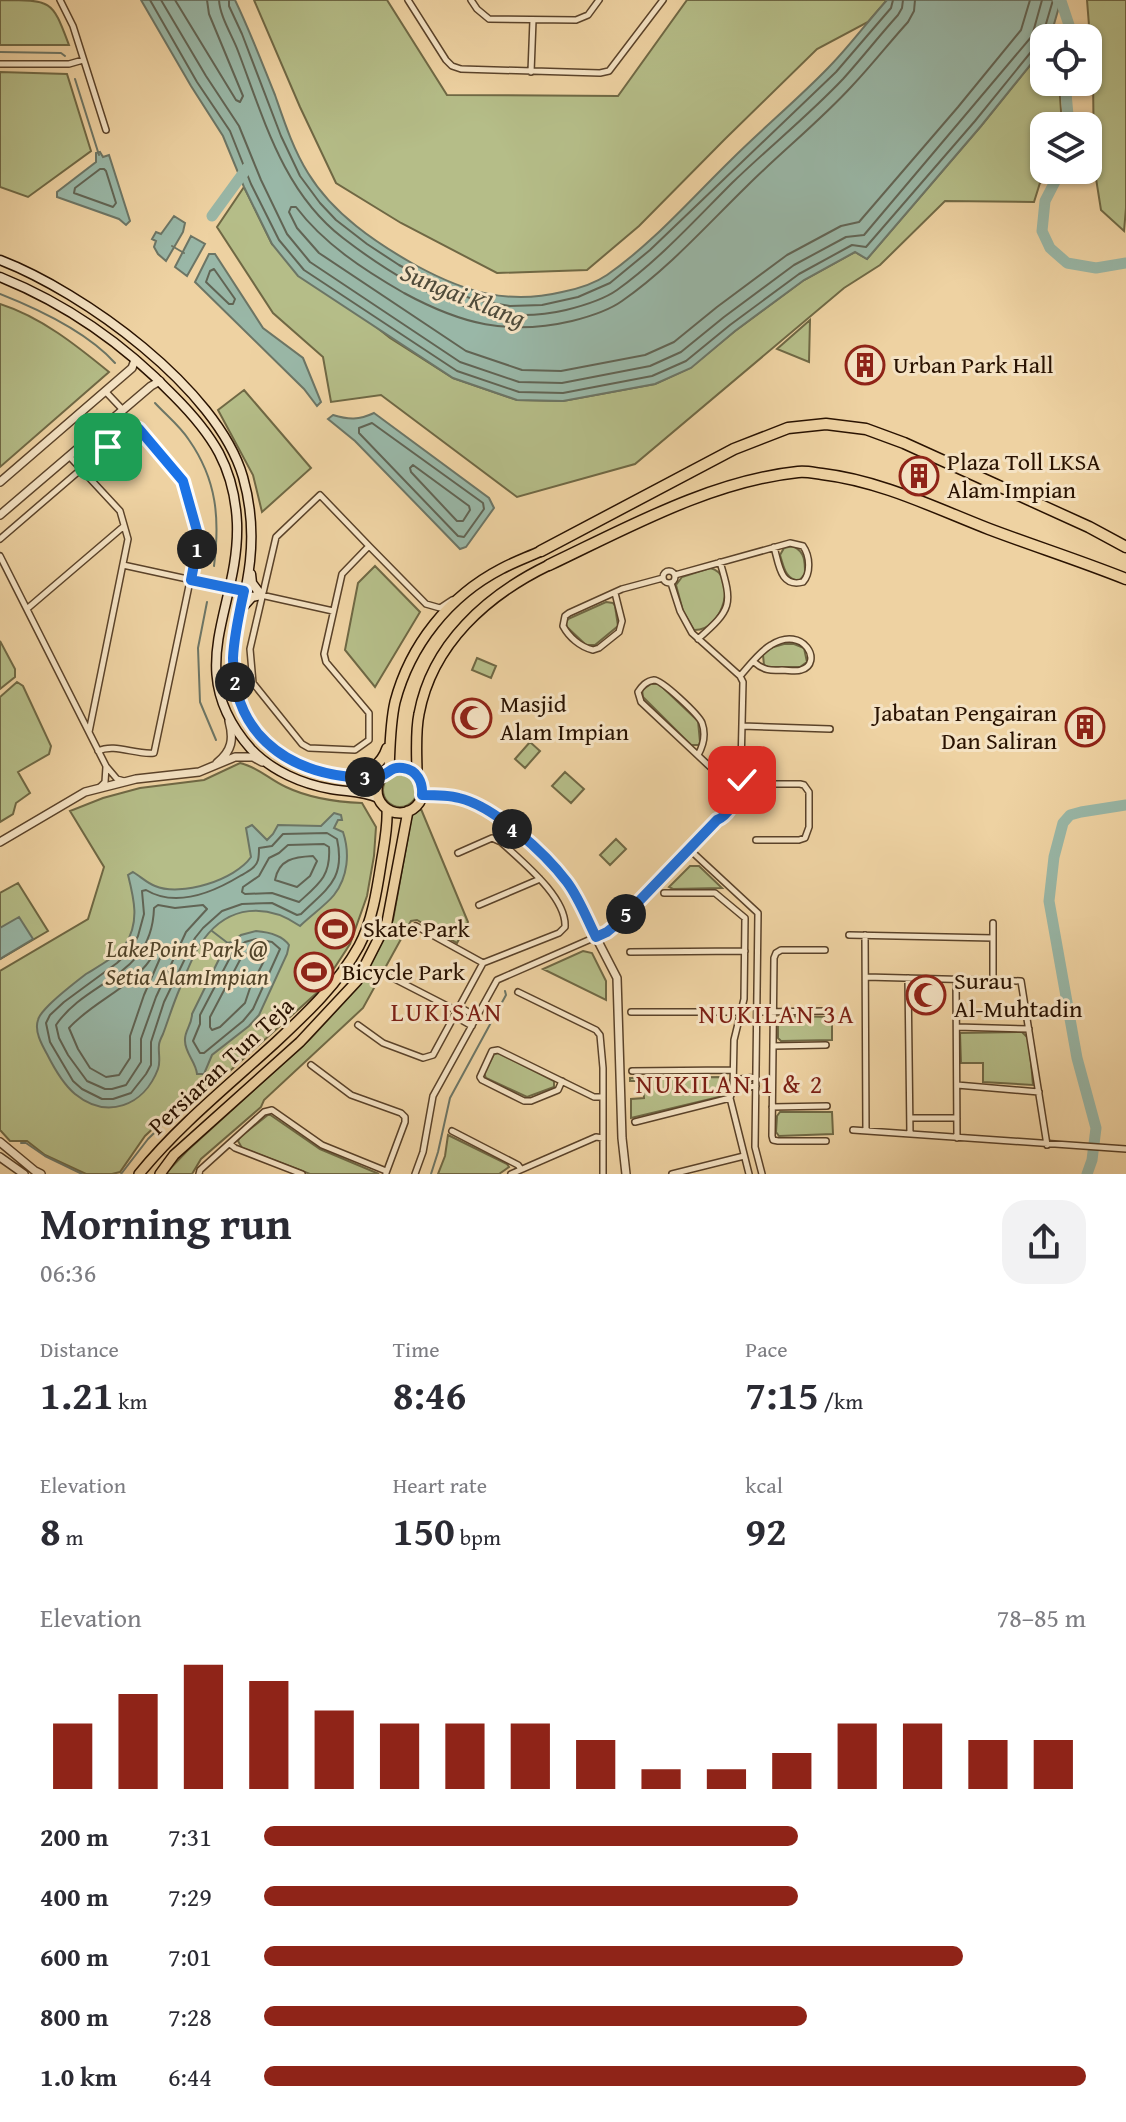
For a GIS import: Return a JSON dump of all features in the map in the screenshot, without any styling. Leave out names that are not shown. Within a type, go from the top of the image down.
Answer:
[{"type":"highway","points":[[541,551],[734,449],[788,428],[826,424],[866,429],[904,443],[1126,547]]},
{"type":"highway","points":[[549,565],[653,516],[722,490],[763,478],[802,472],[872,483],[1126,579]]},
{"type":"main road","points":[[0,260],[45,281],[110,321],[157,359],[220,430],[242,474],[252,526],[252,583],[262,595],[252,597],[240,611]]},
{"type":"main road","points":[[0,277],[41,294],[77,315],[135,360],[193,416],[219,454],[228,475],[237,525],[215,661],[217,682],[228,715],[253,750],[287,775],[317,786],[369,794],[378,798],[387,809],[401,813],[417,805],[422,795],[422,784],[405,768],[352,777],[321,772],[295,762],[259,737],[240,702],[234,677],[234,640],[250,565]]},
{"type":"main road","points":[[378,798],[377,785],[386,773],[395,704],[417,649],[432,625],[467,590],[500,569],[541,551]]},
{"type":"main road","points":[[417,776],[419,716],[426,687],[445,649],[482,608],[533,572],[549,565]]},
{"type":"main road","points":[[352,777],[379,765],[390,741]]},
{"type":"main road","name":"Persiaran Tun Teja","points":[[139,1174],[167,1143],[320,1001],[346,966],[360,943],[379,880],[388,825],[387,809]]},
{"type":"main road","name":"Persiaran Tun Teja","points":[[160,1174],[174,1155],[300,1042],[357,981],[387,922],[408,811]]},
{"type":"street","points":[[60,0],[73,26],[106,130]]},
{"type":"street","points":[[408,0],[452,66],[461,69],[600,73],[609,71],[663,0]]},
{"type":"street","points":[[471,0],[489,19],[533,20],[576,20],[588,15],[599,0]]},
{"type":"street","points":[[531,72],[533,20]]},
{"type":"street","points":[[0,64],[69,64],[83,60]]},
{"type":"street","points":[[0,482],[132,368],[135,360]]},
{"type":"street","points":[[0,515],[160,381]]},
{"type":"street","points":[[105,391],[123,410]]},
{"type":"street","points":[[0,539],[129,428],[139,429],[183,481],[199,538],[154,753],[107,747],[98,751]]},
{"type":"street","points":[[69,456],[120,511],[128,539],[89,732]]},
{"type":"street","points":[[369,546],[342,574],[324,654],[325,660],[369,713],[369,740],[355,750],[309,748],[302,744],[253,683],[250,649],[276,537],[320,495],[426,604],[440,608],[467,590]]},
{"type":"street","points":[[28,609],[124,526]]},
{"type":"street","points":[[663,578],[668,571],[675,575],[720,562],[774,547],[790,543],[803,546],[808,552],[808,574],[803,582],[788,582],[783,576],[774,547]]},
{"type":"street","points":[[0,556],[106,766],[117,779],[126,781]]},
{"type":"street","points":[[698,639],[728,607],[728,588],[720,562]]},
{"type":"street","points":[[123,565],[333,611]]},
{"type":"street","points":[[671,583],[675,575]]},
{"type":"street","points":[[663,578],[671,583]]},
{"type":"street","points":[[615,593],[622,621],[619,632],[593,650],[568,633],[563,626],[565,616],[615,593],[663,578]]},
{"type":"street","points":[[671,583],[685,622],[698,639],[743,682],[741,766],[738,776]]},
{"type":"street","points":[[740,676],[768,646],[785,640],[801,641],[808,645],[810,653],[808,666],[803,670],[766,671],[754,662]]},
{"type":"street","points":[[698,755],[703,746],[704,733],[700,719],[661,682],[652,680],[646,683],[638,692],[641,702],[723,779],[728,780]]},
{"type":"street","points":[[209,768],[221,760],[231,746],[233,734],[228,715]]},
{"type":"street","points":[[742,726],[830,729]]},
{"type":"street","points":[[0,842],[85,792],[158,775],[199,772],[235,757],[253,757],[271,766]]},
{"type":"street","points":[[100,788],[105,782],[106,766]]},
{"type":"street","points":[[728,780],[738,776]]},
{"type":"street","points":[[738,776],[743,784]]},
{"type":"street","points":[[717,820],[725,817],[736,796],[728,780]]},
{"type":"street","points":[[415,1174],[423,1152],[433,1096],[497,980],[607,932],[717,820],[732,792],[743,784]]},
{"type":"street","points":[[743,784],[800,784],[809,792],[809,827],[805,838],[756,840]]},
{"type":"street","points":[[422,795],[457,797],[496,815],[542,855],[568,883],[617,978],[621,1126],[626,1174]]},
{"type":"street","points":[[358,1025],[383,1043],[429,1058],[483,963],[559,933],[565,927],[566,922],[548,886],[497,839],[487,840],[458,853]]},
{"type":"street","points":[[689,849],[758,913],[755,1147],[762,1174]]},
{"type":"street","points":[[479,905],[540,879]]},
{"type":"street","points":[[664,893],[715,893],[745,918],[744,999],[734,1040],[730,1098],[749,1174]]},
{"type":"street","points":[[993,923],[993,980]]},
{"type":"street","points":[[416,926],[483,963]]},
{"type":"street","points":[[849,935],[993,938]]},
{"type":"street","points":[[865,935],[866,1131]]},
{"type":"street","points":[[825,950],[781,950],[774,958],[772,1107],[773,1140],[826,1141]]},
{"type":"street","points":[[630,952],[745,951]]},
{"type":"street","points":[[389,976],[457,1011],[463,1009],[477,1017]]},
{"type":"street","points":[[866,977],[1021,981],[1047,1145]]},
{"type":"street","points":[[908,978],[910,1134]]},
{"type":"street","points":[[956,979],[957,1138]]},
{"type":"street","points":[[518,992],[596,1030],[600,1035],[603,1174]]},
{"type":"street","points":[[457,1011],[458,1018],[472,1026]]},
{"type":"street","points":[[757,1012],[826,1011]]},
{"type":"street","points":[[631,1012],[741,1012]]},
{"type":"street","points":[[957,1027],[1029,1029]]},
{"type":"street","points":[[773,1046],[826,1045]]},
{"type":"street","points":[[562,1081],[558,1090],[524,1101],[480,1077],[495,1050],[562,1081],[594,1097],[603,1097]]},
{"type":"street","points":[[199,1174],[264,1112],[272,1110],[322,1145],[386,1173],[405,1117],[351,1095],[311,1065]]},
{"type":"street","points":[[632,1071],[732,1070]]},
{"type":"street","points":[[733,1080],[756,1077]]},
{"type":"street","points":[[957,1085],[1039,1092]]},
{"type":"street","points":[[733,1089],[756,1086]]},
{"type":"street","points":[[635,1122],[730,1098]]},
{"type":"street","points":[[772,1107],[827,1106]]},
{"type":"street","points":[[910,1118],[957,1118]]},
{"type":"street","points":[[853,1130],[1126,1149]]},
{"type":"street","points":[[452,1131],[521,1169]]},
{"type":"street","points":[[511,1174],[596,1137],[603,1138]]},
{"type":"street","points":[[0,1142],[41,1174]]},
{"type":"street","points":[[230,1144],[302,1174]]},
{"type":"street","points":[[672,1174],[744,1156]]},
{"type":"street","points":[[0,1157],[24,1174]]},
{"type":"green space","points":[[0,0],[41,2],[48,6],[54,11],[69,45],[0,45]]},
{"type":"green space","points":[[254,0],[387,0],[447,95],[618,96],[687,0],[887,0],[868,22],[817,49],[639,226],[587,270],[497,273],[401,223],[336,183]]},
{"type":"green space","points":[[1087,0],[1126,0],[1124,231],[1101,210],[1097,184],[1102,184],[1102,112],[1093,112],[1093,96],[1102,96],[1102,24],[1089,24]]},
{"type":"green space","points":[[1030,65],[1030,96],[1060,96],[1061,112],[1030,112],[1030,184],[1040,184],[1034,202],[945,201],[880,265],[844,288],[635,464],[517,497],[381,395],[331,402],[323,357],[273,313],[217,227],[244,187],[272,244],[390,338],[453,378],[517,400],[563,401],[655,384],[690,368],[804,280],[855,252],[867,259]]},
{"type":"green space","points":[[0,72],[67,74],[91,151],[28,197],[0,187]]},
{"type":"green space","points":[[0,304],[44,324],[109,372],[0,467]]},
{"type":"green space","points":[[810,320],[809,362],[777,349]]},
{"type":"green space","points":[[244,390],[311,468],[262,512],[253,475],[218,410]]},
{"type":"green space","points":[[793,546],[800,551],[804,561],[805,574],[799,581],[788,575],[780,555],[784,548]]},
{"type":"green space","points":[[375,566],[420,612],[375,687],[345,650],[358,583]]},
{"type":"green space","points":[[710,568],[719,572],[724,580],[724,602],[713,622],[694,630],[683,611],[676,585],[682,577]]},
{"type":"green space","points":[[606,602],[615,606],[618,626],[595,645],[586,645],[566,623],[568,619]]},
{"type":"green space","points":[[0,641],[15,669],[15,677],[0,689]]},
{"type":"green space","points":[[784,644],[804,648],[807,662],[800,667],[764,665],[763,655],[770,648]]},
{"type":"green space","points":[[477,658],[496,666],[491,678],[472,670]]},
{"type":"green space","points":[[17,682],[23,686],[51,746],[49,754],[18,772],[30,793],[16,803],[13,814],[0,822],[0,697]]},
{"type":"green space","points":[[651,684],[659,684],[698,721],[699,745],[691,745],[643,697],[642,690]]},
{"type":"green space","points":[[530,742],[540,751],[525,768],[515,759]]},
{"type":"green space","name":"LakePoint Park @ Setia AlamImpian","points":[[240,763],[304,794],[362,803],[376,827],[374,856],[367,896],[350,944],[320,990],[212,1087],[196,1086],[145,1136],[120,1172],[86,1174],[45,1155],[27,1141],[10,1141],[0,1130],[0,971],[88,919],[104,867],[70,811],[140,788],[204,780]]},
{"type":"green space","points":[[565,772],[584,789],[571,803],[552,786]]},
{"type":"green space","points":[[400,773],[412,778],[417,790],[412,802],[400,807],[388,802],[383,790],[388,778]]},
{"type":"green space","points":[[421,809],[468,922],[457,943],[417,920],[411,921],[363,1008],[264,1100],[261,1107],[201,1159],[192,1174],[165,1174],[310,1039],[360,985],[393,920],[412,814]]},
{"type":"green space","points":[[616,839],[626,849],[610,865],[600,855]]},
{"type":"green space","points":[[690,866],[699,866],[722,888],[669,887]]},
{"type":"green space","points":[[18,883],[48,931],[0,959],[0,893]]},
{"type":"green space","points":[[583,951],[592,953],[606,981],[606,1000],[543,969]]},
{"type":"green space","points":[[782,1016],[832,1017],[832,1040],[781,1041],[778,1038],[778,1020]]},
{"type":"green space","points":[[1022,1032],[1029,1039],[1033,1085],[983,1082],[983,1063],[961,1063],[960,1033]]},
{"type":"green space","points":[[499,1053],[554,1081],[554,1087],[527,1097],[486,1078],[484,1073],[494,1054]]},
{"type":"green space","points":[[723,1077],[727,1081],[727,1090],[723,1096],[631,1118],[631,1099],[644,1098],[643,1081],[630,1081],[630,1078]]},
{"type":"green space","points":[[780,1112],[832,1112],[833,1134],[779,1136],[776,1132]]},
{"type":"green space","points":[[269,1114],[320,1149],[379,1174],[310,1174],[242,1148],[238,1141],[240,1137]]},
{"type":"green space","points":[[448,1135],[509,1167],[499,1174],[438,1174]]},
{"type":"water","name":"Sungai Klang","points":[[141,0],[235,0],[289,135],[308,173],[330,202],[371,237],[452,283],[487,294],[542,296],[585,286],[602,278],[656,235],[816,80],[887,0],[1061,0],[1054,24],[1030,24],[1030,65],[867,259],[855,252],[804,280],[691,368],[655,384],[563,401],[517,400],[453,378],[298,276],[272,244],[223,136]]},
{"type":"water","points":[[100,152],[103,157],[109,155],[130,221],[126,225],[119,219],[57,197],[57,192],[96,162],[96,153]]},
{"type":"water","points":[[174,216],[185,223],[166,261],[158,254],[154,247],[156,241],[152,239],[156,232],[161,234]]},
{"type":"water","points":[[191,236],[205,244],[187,276],[175,267]]},
{"type":"water","points":[[209,254],[215,254],[263,328],[303,358],[321,402],[317,406],[304,389],[195,282]]},
{"type":"water","points":[[374,413],[489,498],[494,508],[466,547],[460,549],[355,441],[328,419],[333,415],[354,418]]},
{"type":"water","points":[[334,813],[341,815],[342,820],[338,820],[334,828],[343,832],[347,856],[345,873],[331,899],[300,926],[262,911],[249,911],[225,919],[204,939],[193,956],[159,1043],[158,1069],[144,1092],[134,1100],[112,1107],[87,1102],[75,1094],[63,1081],[41,1042],[38,1020],[62,993],[125,945],[134,919],[128,875],[133,872],[152,885],[166,889],[207,884],[233,873],[251,857],[246,828],[252,825],[267,840],[278,825],[321,826]]},
{"type":"water","points":[[19,917],[33,939],[0,959],[0,928]]},
{"type":"water","points":[[256,931],[283,939],[289,945],[287,954],[259,1015],[212,1055],[204,1074],[197,1074],[185,1041],[192,1014],[227,943]]},
{"type":"waterway","points":[[1058,0],[1069,24]]},
{"type":"waterway","points":[[0,52],[61,53],[65,56]]},
{"type":"waterway","points":[[75,79],[99,155]]},
{"type":"waterway","points":[[1066,96],[1068,112]]},
{"type":"waterway","points":[[212,216],[247,168]]},
{"type":"waterway","points":[[1054,184],[1045,201],[1042,231],[1050,248],[1067,263],[1096,268],[1126,263]]},
{"type":"waterway","points":[[172,246],[184,253]]},
{"type":"waterway","points":[[0,294],[46,314],[91,341],[115,363]]},
{"type":"waterway","points":[[155,403],[185,435],[206,470],[216,516],[214,566]]},
{"type":"waterway","points":[[207,602],[198,648],[200,702],[216,740]]},
{"type":"waterway","points":[[1087,1174],[1096,1128],[1077,1058],[1049,901],[1054,857],[1063,823],[1070,815],[1126,805]]},
{"type":"waterway","points":[[212,931],[229,944]]},
{"type":"waterway","points":[[431,1174],[450,1098],[506,995],[505,991]]},
{"type":"waterway","points":[[121,1174],[148,1139],[198,1090]]},
{"type":"waterway","points":[[21,1143],[82,1174]]},
{"type":"place","name":"Urban Park Hall","points":[[865,365]]},
{"type":"place","name":"Plaza Toll LKSA Alam Impian","points":[[919,476]]},
{"type":"place","name":"Masjid Alam Impian","points":[[472,718]]},
{"type":"place","name":"Jabatan Pengairan Dan Saliran","points":[[1085,727]]},
{"type":"place","name":"Skate Park","points":[[335,929]]},
{"type":"place","name":"Bicycle Park","points":[[314,972]]},
{"type":"place","name":"Surau Al-Muhtadin","points":[[926,995]]},
{"type":"district","name":"LUKISAN","points":[[447,1012]]},
{"type":"district","name":"NUKILAN 3A","points":[[777,1014]]},
{"type":"district","name":"NUKILAN 1 & 2","points":[[730,1084]]},
{"type":"route","points":[[108,447],[129,428],[139,429],[183,481],[199,538],[191,580],[244,591],[234,640],[234,677],[240,702],[259,737],[295,762],[321,772],[368,777],[382,776],[398,767],[405,768],[420,779],[422,795],[457,797],[496,815],[542,855],[568,883],[596,937],[618,923],[717,820],[725,817],[736,791],[743,784],[742,780]]}]
